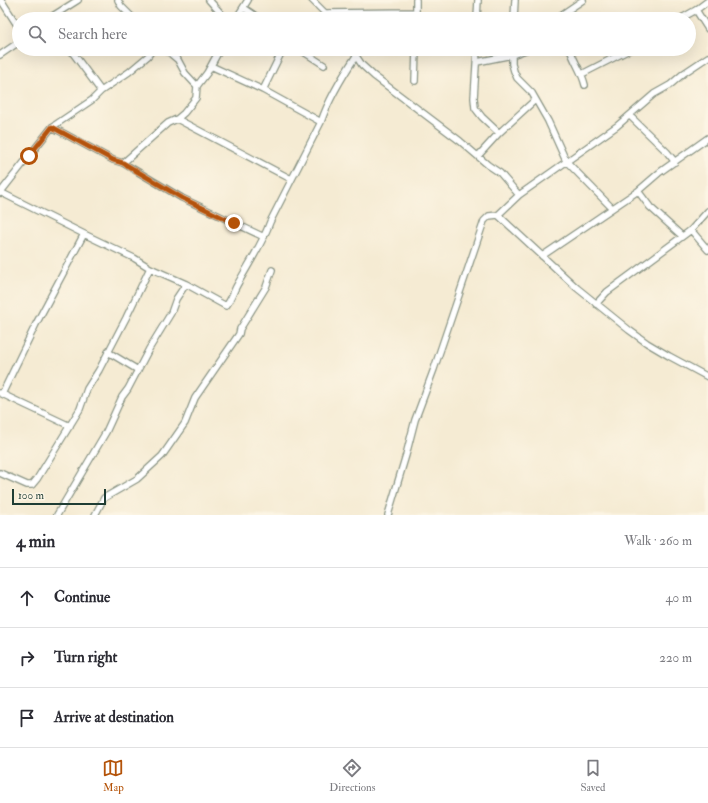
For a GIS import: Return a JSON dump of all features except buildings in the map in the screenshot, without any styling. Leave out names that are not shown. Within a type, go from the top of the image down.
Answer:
[{"type":"street","points":[[1,0],[12,17]]},
{"type":"street","points":[[59,12],[78,0]]},
{"type":"street","points":[[118,0],[127,12]]},
{"type":"street","points":[[210,0],[220,12]]},
{"type":"street","points":[[241,12],[248,0]]},
{"type":"street","points":[[312,0],[325,12]]},
{"type":"street","points":[[416,0],[416,12]]},
{"type":"street","points":[[478,0],[478,12]]},
{"type":"street","points":[[514,12],[515,0]]},
{"type":"street","points":[[566,12],[584,0]]},
{"type":"street","points":[[692,12],[708,0]]},
{"type":"street","points":[[244,8],[250,12]]},
{"type":"street","points":[[696,10],[708,29]]},
{"type":"street","points":[[0,55],[12,47]]},
{"type":"street","points":[[75,56],[101,91]]},
{"type":"street","points":[[148,56],[129,72],[101,91],[92,100],[52,127],[0,192],[128,255],[150,268],[186,284],[226,306],[264,237],[341,78],[356,56],[362,65],[374,76],[488,165],[500,172],[519,195]]},
{"type":"street","points":[[173,56],[178,60],[185,74],[197,86]]},
{"type":"street","points":[[123,163],[164,127],[177,119],[196,98],[197,86],[216,56]]},
{"type":"street","points":[[263,90],[280,56]]},
{"type":"street","points":[[309,56],[324,66]]},
{"type":"street","points":[[415,81],[416,56]]},
{"type":"street","points":[[478,56],[474,98],[475,108],[482,117],[500,133]]},
{"type":"street","points":[[478,62],[498,56]]},
{"type":"street","points":[[512,56],[514,71],[517,78],[532,93],[548,121],[566,161],[612,208]]},
{"type":"street","points":[[573,56],[582,74],[585,85]]},
{"type":"street","points":[[582,74],[617,56]]},
{"type":"street","points":[[388,515],[415,420],[434,369],[476,240],[484,221],[489,216],[498,215],[519,195],[630,116],[654,94],[670,85],[708,57]]},
{"type":"street","points":[[211,66],[263,90],[320,122]]},
{"type":"street","points":[[478,156],[535,100]]},
{"type":"street","points":[[630,116],[667,152],[675,162]]},
{"type":"street","points":[[177,119],[291,179]]},
{"type":"street","points":[[52,127],[113,160],[123,163],[182,198],[264,237]]},
{"type":"street","points":[[542,256],[638,191],[660,172],[708,138]]},
{"type":"street","points":[[638,191],[650,207],[682,236]]},
{"type":"street","points":[[596,304],[607,292],[691,230],[708,211]]},
{"type":"street","points":[[498,215],[596,304],[647,343],[708,377]]},
{"type":"street","points":[[691,230],[708,250]]},
{"type":"street","points":[[70,426],[1,393],[84,234]]},
{"type":"street","points":[[0,473],[26,485],[32,485],[80,409],[86,389],[126,318],[150,268]]},
{"type":"street","points":[[95,515],[104,498],[137,479],[162,456],[185,423],[198,393],[239,334],[240,329],[266,287],[272,270]]},
{"type":"street","points":[[57,515],[97,447],[122,397],[171,313],[176,299],[186,284]]},
{"type":"street","points":[[108,352],[138,370]]},
{"type":"route","points":[[29,156],[52,127],[113,160],[123,163],[182,198],[234,223]]}]
